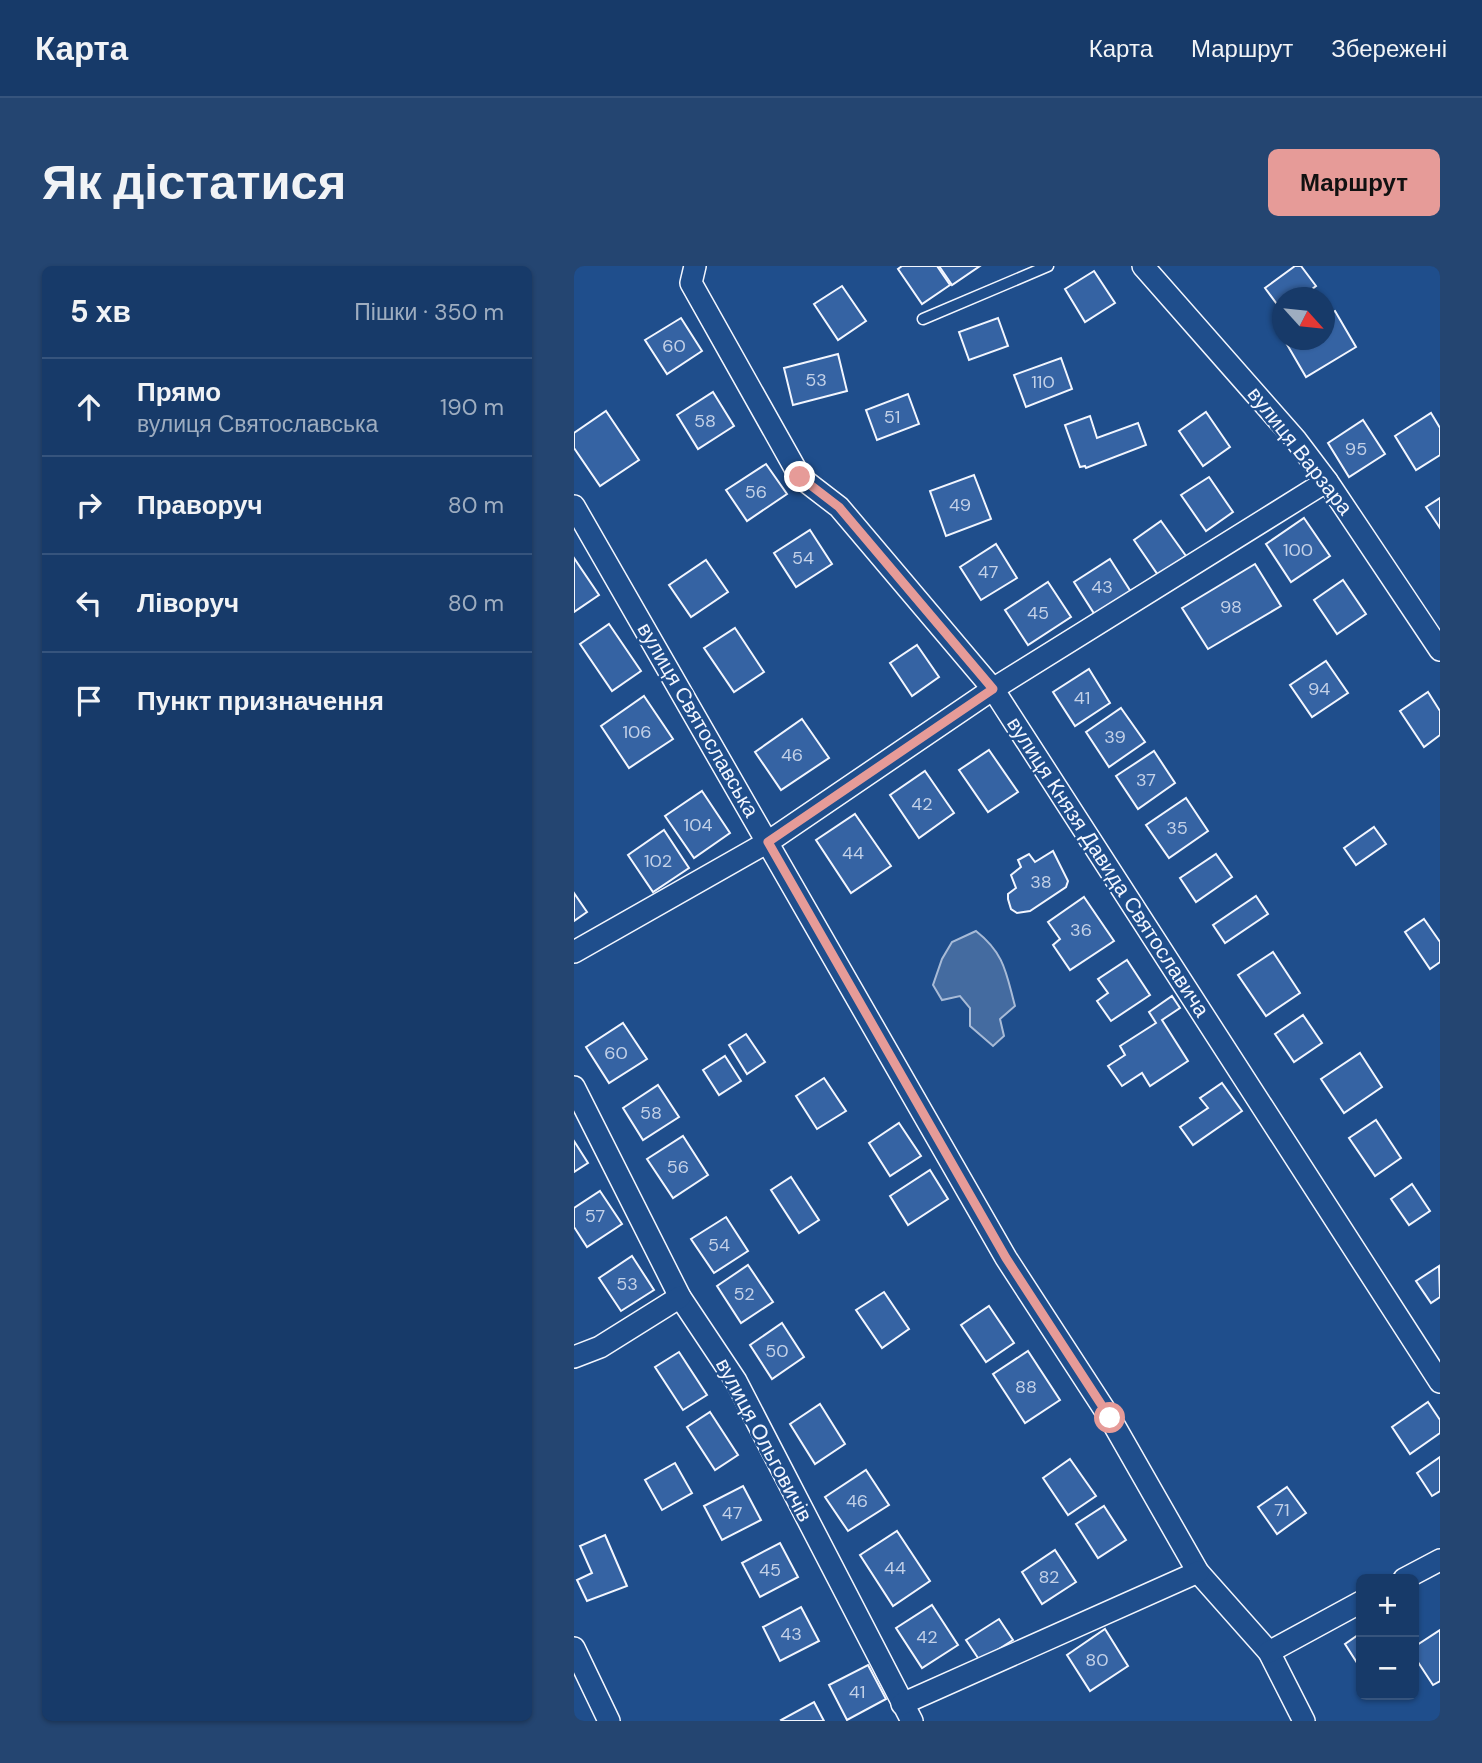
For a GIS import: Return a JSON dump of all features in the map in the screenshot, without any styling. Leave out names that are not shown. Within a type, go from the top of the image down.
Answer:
[{"type":"street","name":"вулиця Князя Давида Святославича","points":[[695,266],[691,283],[800,477],[839,507],[993,689],[1440,1382]]},
{"type":"street","name":"вулиця Варзара","points":[[1143,266],[1296,440],[1327,481],[1440,650]]},
{"type":"street","points":[[574,952],[768,842],[993,689],[1327,481]]},
{"type":"street","name":"вулиця Святославська","points":[[574,506],[1006,1258],[1110,1418],[1198,1572],[1269,1652],[1304,1721]]},
{"type":"street","name":"вулиця Ольговичів","points":[[574,1087],[680,1297],[736,1381],[907,1713]]},
{"type":"street","points":[[574,1357],[600,1347],[680,1297]]},
{"type":"street","points":[[1413,1574],[1440,1560]]},
{"type":"street","points":[[907,1713],[1198,1572]]},
{"type":"street","points":[[1269,1652],[1356,1605]]},
{"type":"street","points":[[574,1648],[609,1721]]},
{"type":"lane","points":[[923,319],[1048,266]]},
{"type":"water","points":[[976,931],[999,956],[1015,1006],[1000,1019],[1004,1036],[993,1046],[970,1026],[970,1008],[960,996],[942,1000],[933,985],[942,959],[952,942]]},
{"type":"building","points":[[902,266],[937,266],[950,285],[922,304],[898,269]]},
{"type":"building","points":[[939,266],[980,266],[952,285]]},
{"type":"building","points":[[1295,266],[1301,266],[1316,286],[1272,287],[1272,297],[1265,288]]},
{"type":"building","points":[[1094,271],[1115,303],[1085,322],[1065,289]]},
{"type":"building","points":[[842,286],[866,321],[838,340],[814,304]]},
{"type":"building","points":[[1335,311],[1356,347],[1306,377],[1290,350],[1335,350]]},
{"type":"building","points":[[681,318],[702,351],[667,374],[645,340]]},
{"type":"building","points":[[998,318],[1008,346],[969,360],[959,332]]},
{"type":"building","points":[[838,354],[847,391],[793,405],[784,368]]},
{"type":"building","points":[[1061,358],[1072,389],[1026,407],[1014,375]]},
{"type":"building","points":[[713,392],[734,426],[698,449],[677,415]]},
{"type":"building","points":[[908,394],[919,424],[877,440],[866,410]]},
{"type":"building","points":[[606,411],[639,460],[600,486],[574,448],[574,433]]},
{"type":"building","points":[[1206,412],[1230,447],[1203,466],[1179,431]]},
{"type":"building","points":[[1431,413],[1440,428],[1440,455],[1416,470],[1395,436]]},
{"type":"building","points":[[1090,416],[1097,438],[1138,423],[1146,445],[1086,468],[1080,467],[1065,425]]},
{"type":"building","points":[[1363,420],[1385,454],[1349,477],[1328,443]]},
{"type":"building","points":[[766,464],[787,494],[747,521],[726,490]]},
{"type":"building","points":[[974,475],[991,519],[946,536],[930,491]]},
{"type":"building","points":[[1209,477],[1233,512],[1206,531],[1181,495]]},
{"type":"building","points":[[1440,498],[1440,528],[1426,507]]},
{"type":"building","points":[[1304,518],[1330,556],[1291,582],[1266,544]]},
{"type":"building","points":[[1161,521],[1186,556],[1158,575],[1134,540]]},
{"type":"building","points":[[810,530],[832,564],[796,587],[774,553]]},
{"type":"building","points":[[996,544],[1017,578],[981,600],[960,567]]},
{"type":"building","points":[[574,558],[599,595],[574,612]]},
{"type":"building","points":[[1110,559],[1131,592],[1095,615],[1074,582]]},
{"type":"building","points":[[706,560],[728,592],[691,617],[669,585]]},
{"type":"building","points":[[1255,564],[1281,606],[1208,649],[1182,608]]},
{"type":"building","points":[[1343,580],[1366,614],[1337,634],[1314,600]]},
{"type":"building","points":[[1048,582],[1071,617],[1028,645],[1005,610]]},
{"type":"building","points":[[609,624],[641,671],[612,691],[580,644]]},
{"type":"building","points":[[735,628],[764,672],[734,692],[704,648]]},
{"type":"building","points":[[917,645],[939,677],[912,696],[890,663]]},
{"type":"building","points":[[1326,661],[1348,693],[1312,717],[1290,685]]},
{"type":"building","points":[[1089,669],[1110,703],[1075,726],[1053,692]]},
{"type":"building","points":[[1428,692],[1440,711],[1440,735],[1424,747],[1400,711]]},
{"type":"building","points":[[644,696],[673,739],[629,768],[601,726]]},
{"type":"building","points":[[1121,708],[1145,742],[1109,767],[1086,732]]},
{"type":"building","points":[[802,719],[829,758],[781,790],[755,752]]},
{"type":"building","points":[[989,750],[1018,792],[988,812],[959,770]]},
{"type":"building","points":[[1154,751],[1175,783],[1138,809],[1116,776]]},
{"type":"building","points":[[925,771],[954,813],[919,838],[890,795]]},
{"type":"building","points":[[702,791],[730,833],[694,858],[665,816]]},
{"type":"building","points":[[1186,798],[1208,831],[1169,858],[1146,825]]},
{"type":"building","points":[[855,814],[891,866],[851,893],[816,840]]},
{"type":"building","points":[[1374,827],[1386,844],[1356,865],[1344,848]]},
{"type":"building","points":[[664,830],[689,868],[653,892],[628,855]]},
{"type":"building","points":[[1053,851],[1068,881],[1066,887],[1030,911],[1017,913],[1011,909],[1008,894],[1016,888],[1011,875],[1021,867],[1018,860],[1029,854],[1035,862]]},
{"type":"building","points":[[1216,854],[1232,877],[1196,902],[1180,878]]},
{"type":"building","points":[[574,893],[587,912],[574,921]]},
{"type":"building","points":[[1256,896],[1268,914],[1225,943],[1213,925]]},
{"type":"building","points":[[1084,897],[1114,941],[1070,970],[1053,945],[1060,939],[1048,922]]},
{"type":"building","points":[[1424,919],[1440,942],[1440,962],[1430,969],[1405,932]]},
{"type":"building","points":[[1273,952],[1300,993],[1266,1016],[1238,975]]},
{"type":"building","points":[[1127,960],[1150,995],[1111,1021],[1097,1001],[1108,993],[1098,979]]},
{"type":"building","points":[[1172,996],[1180,1008],[1162,1020],[1188,1061],[1150,1086],[1142,1073],[1122,1086],[1108,1066],[1125,1055],[1120,1046],[1156,1023],[1149,1012]]},
{"type":"building","points":[[1303,1015],[1322,1043],[1294,1062],[1275,1034]]},
{"type":"building","points":[[623,1023],[647,1059],[609,1083],[586,1047]]},
{"type":"building","points":[[746,1034],[765,1062],[747,1074],[729,1045]]},
{"type":"building","points":[[1360,1053],[1382,1087],[1344,1113],[1321,1079]]},
{"type":"building","points":[[725,1056],[741,1081],[719,1095],[703,1070]]},
{"type":"building","points":[[824,1078],[846,1111],[817,1129],[796,1096]]},
{"type":"building","points":[[1222,1083],[1242,1111],[1193,1145],[1180,1127],[1208,1108],[1200,1098]]},
{"type":"building","points":[[658,1085],[679,1117],[643,1140],[623,1108]]},
{"type":"building","points":[[1376,1120],[1401,1158],[1375,1176],[1349,1138]]},
{"type":"building","points":[[899,1123],[921,1156],[890,1176],[869,1143]]},
{"type":"building","points":[[683,1136],[708,1175],[673,1198],[647,1159]]},
{"type":"building","points":[[574,1141],[588,1163],[574,1172]]},
{"type":"building","points":[[930,1170],[948,1199],[908,1225],[890,1196]]},
{"type":"building","points":[[791,1177],[819,1220],[799,1233],[771,1190]]},
{"type":"building","points":[[1412,1184],[1430,1211],[1409,1225],[1391,1199]]},
{"type":"building","points":[[600,1191],[622,1224],[587,1247],[574,1227],[574,1208]]},
{"type":"building","points":[[726,1217],[748,1251],[714,1273],[691,1239]]},
{"type":"building","points":[[632,1256],[654,1290],[621,1311],[599,1278]]},
{"type":"building","points":[[748,1265],[773,1302],[741,1323],[717,1286]]},
{"type":"building","points":[[1439,1266],[1440,1297],[1431,1303],[1416,1281]]},
{"type":"building","points":[[884,1292],[909,1329],[882,1348],[856,1310]]},
{"type":"building","points":[[989,1306],[1014,1343],[986,1362],[961,1325]]},
{"type":"building","points":[[782,1323],[804,1357],[772,1379],[750,1345]]},
{"type":"building","points":[[1028,1351],[1060,1400],[1025,1423],[993,1374]]},
{"type":"building","points":[[679,1352],[707,1395],[683,1410],[655,1367]]},
{"type":"building","points":[[1428,1402],[1440,1420],[1440,1433],[1410,1454],[1392,1427]]},
{"type":"building","points":[[820,1404],[845,1444],[815,1464],[790,1424]]},
{"type":"building","points":[[710,1412],[738,1455],[715,1470],[687,1427]]},
{"type":"building","points":[[1440,1457],[1440,1491],[1432,1496],[1417,1473]]},
{"type":"building","points":[[1070,1459],[1096,1496],[1068,1515],[1043,1478]]},
{"type":"building","points":[[675,1463],[692,1493],[662,1510],[645,1480]]},
{"type":"building","points":[[866,1470],[889,1505],[848,1531],[825,1497]]},
{"type":"building","points":[[743,1486],[761,1520],[722,1540],[704,1506]]},
{"type":"building","points":[[1287,1487],[1306,1513],[1277,1534],[1258,1507]]},
{"type":"building","points":[[1104,1506],[1126,1540],[1098,1558],[1076,1524]]},
{"type":"building","points":[[897,1531],[930,1581],[893,1606],[860,1555]]},
{"type":"building","points":[[605,1535],[627,1586],[587,1601],[577,1580],[592,1573],[580,1546]]},
{"type":"building","points":[[780,1543],[798,1577],[760,1597],[742,1563]]},
{"type":"building","points":[[1055,1550],[1076,1582],[1042,1604],[1022,1572]]},
{"type":"building","points":[[932,1605],[958,1645],[922,1668],[896,1628]]},
{"type":"building","points":[[801,1607],[819,1641],[780,1661],[763,1627]]},
{"type":"building","points":[[999,1619],[1013,1640],[980,1661],[966,1640]]},
{"type":"building","points":[[1105,1629],[1128,1666],[1090,1691],[1067,1655]]},
{"type":"building","points":[[1440,1630],[1440,1681],[1433,1685],[1419,1664],[1419,1644]]},
{"type":"building","points":[[1356,1636],[1356,1661],[1345,1644]]},
{"type":"building","points":[[868,1665],[886,1699],[847,1720],[829,1685]]},
{"type":"building","points":[[814,1702],[824,1721],[781,1720]]},
{"type":"route","points":[[800,477],[839,507],[993,689],[768,842],[1006,1258],[1110,1418]]}]
